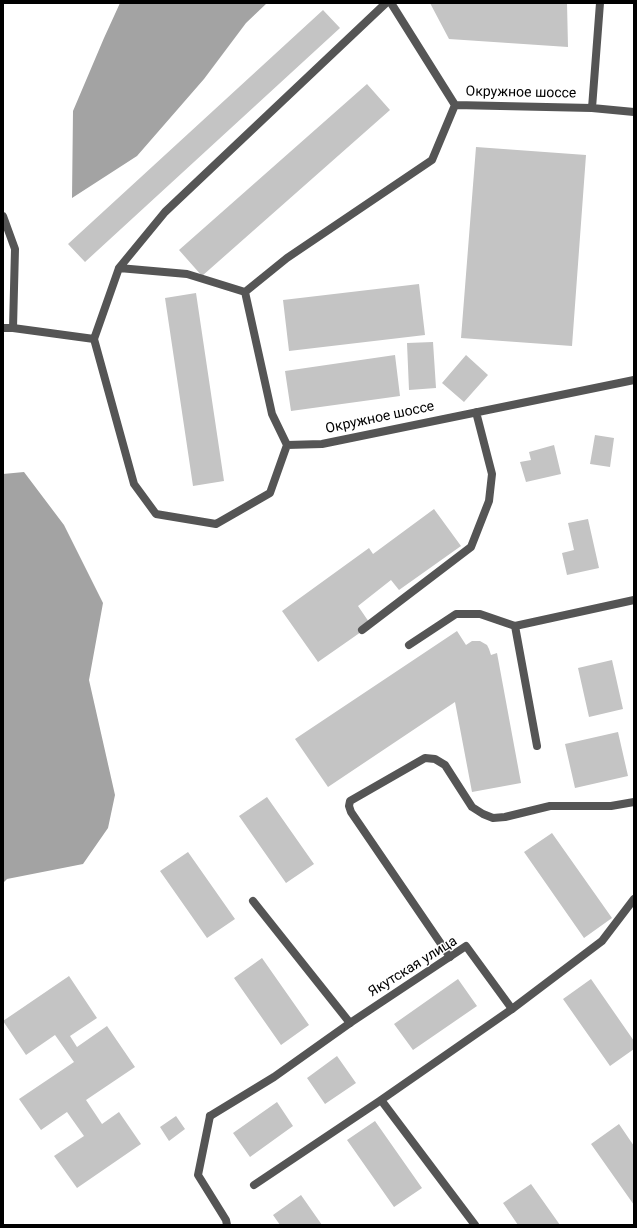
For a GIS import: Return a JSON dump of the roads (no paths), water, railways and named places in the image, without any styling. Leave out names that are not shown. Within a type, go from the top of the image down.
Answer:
[{"type":"street","points":[[119,268],[187,274],[245,292],[272,414],[287,445],[270,493],[216,524],[156,514],[134,484],[94,339],[119,268],[164,212],[386,3]]},
{"type":"street","points":[[391,3],[455,105]]},
{"type":"street","points":[[592,108],[600,3]]},
{"type":"street","name":"Окружное шоссе","points":[[245,292],[287,258],[432,160],[455,105],[592,108],[634,112]]},
{"type":"street","points":[[3,216],[14,249],[13,328]]},
{"type":"street","points":[[3,328],[13,328],[94,339]]},
{"type":"street","name":"Окружное шоссе","points":[[287,445],[322,444],[634,380]]},
{"type":"street","points":[[362,630],[471,547],[489,501],[492,474],[476,412]]},
{"type":"street","points":[[409,645],[456,614],[480,614],[515,626],[634,600]]},
{"type":"street","points":[[515,626],[537,746]]},
{"type":"street","points":[[450,957],[350,812],[350,801],[425,758],[435,759],[445,765],[472,807],[493,818],[506,817],[550,806],[611,806],[634,802]]},
{"type":"street","points":[[254,1185],[381,1100],[512,1009],[602,941],[634,899]]},
{"type":"street","points":[[253,901],[350,1023]]},
{"type":"street","name":"Якутская улица","points":[[227,1225],[226,1220],[198,1175],[210,1116],[274,1076],[350,1023],[466,946],[512,1009]]},
{"type":"street","points":[[381,1100],[475,1225]]}]
